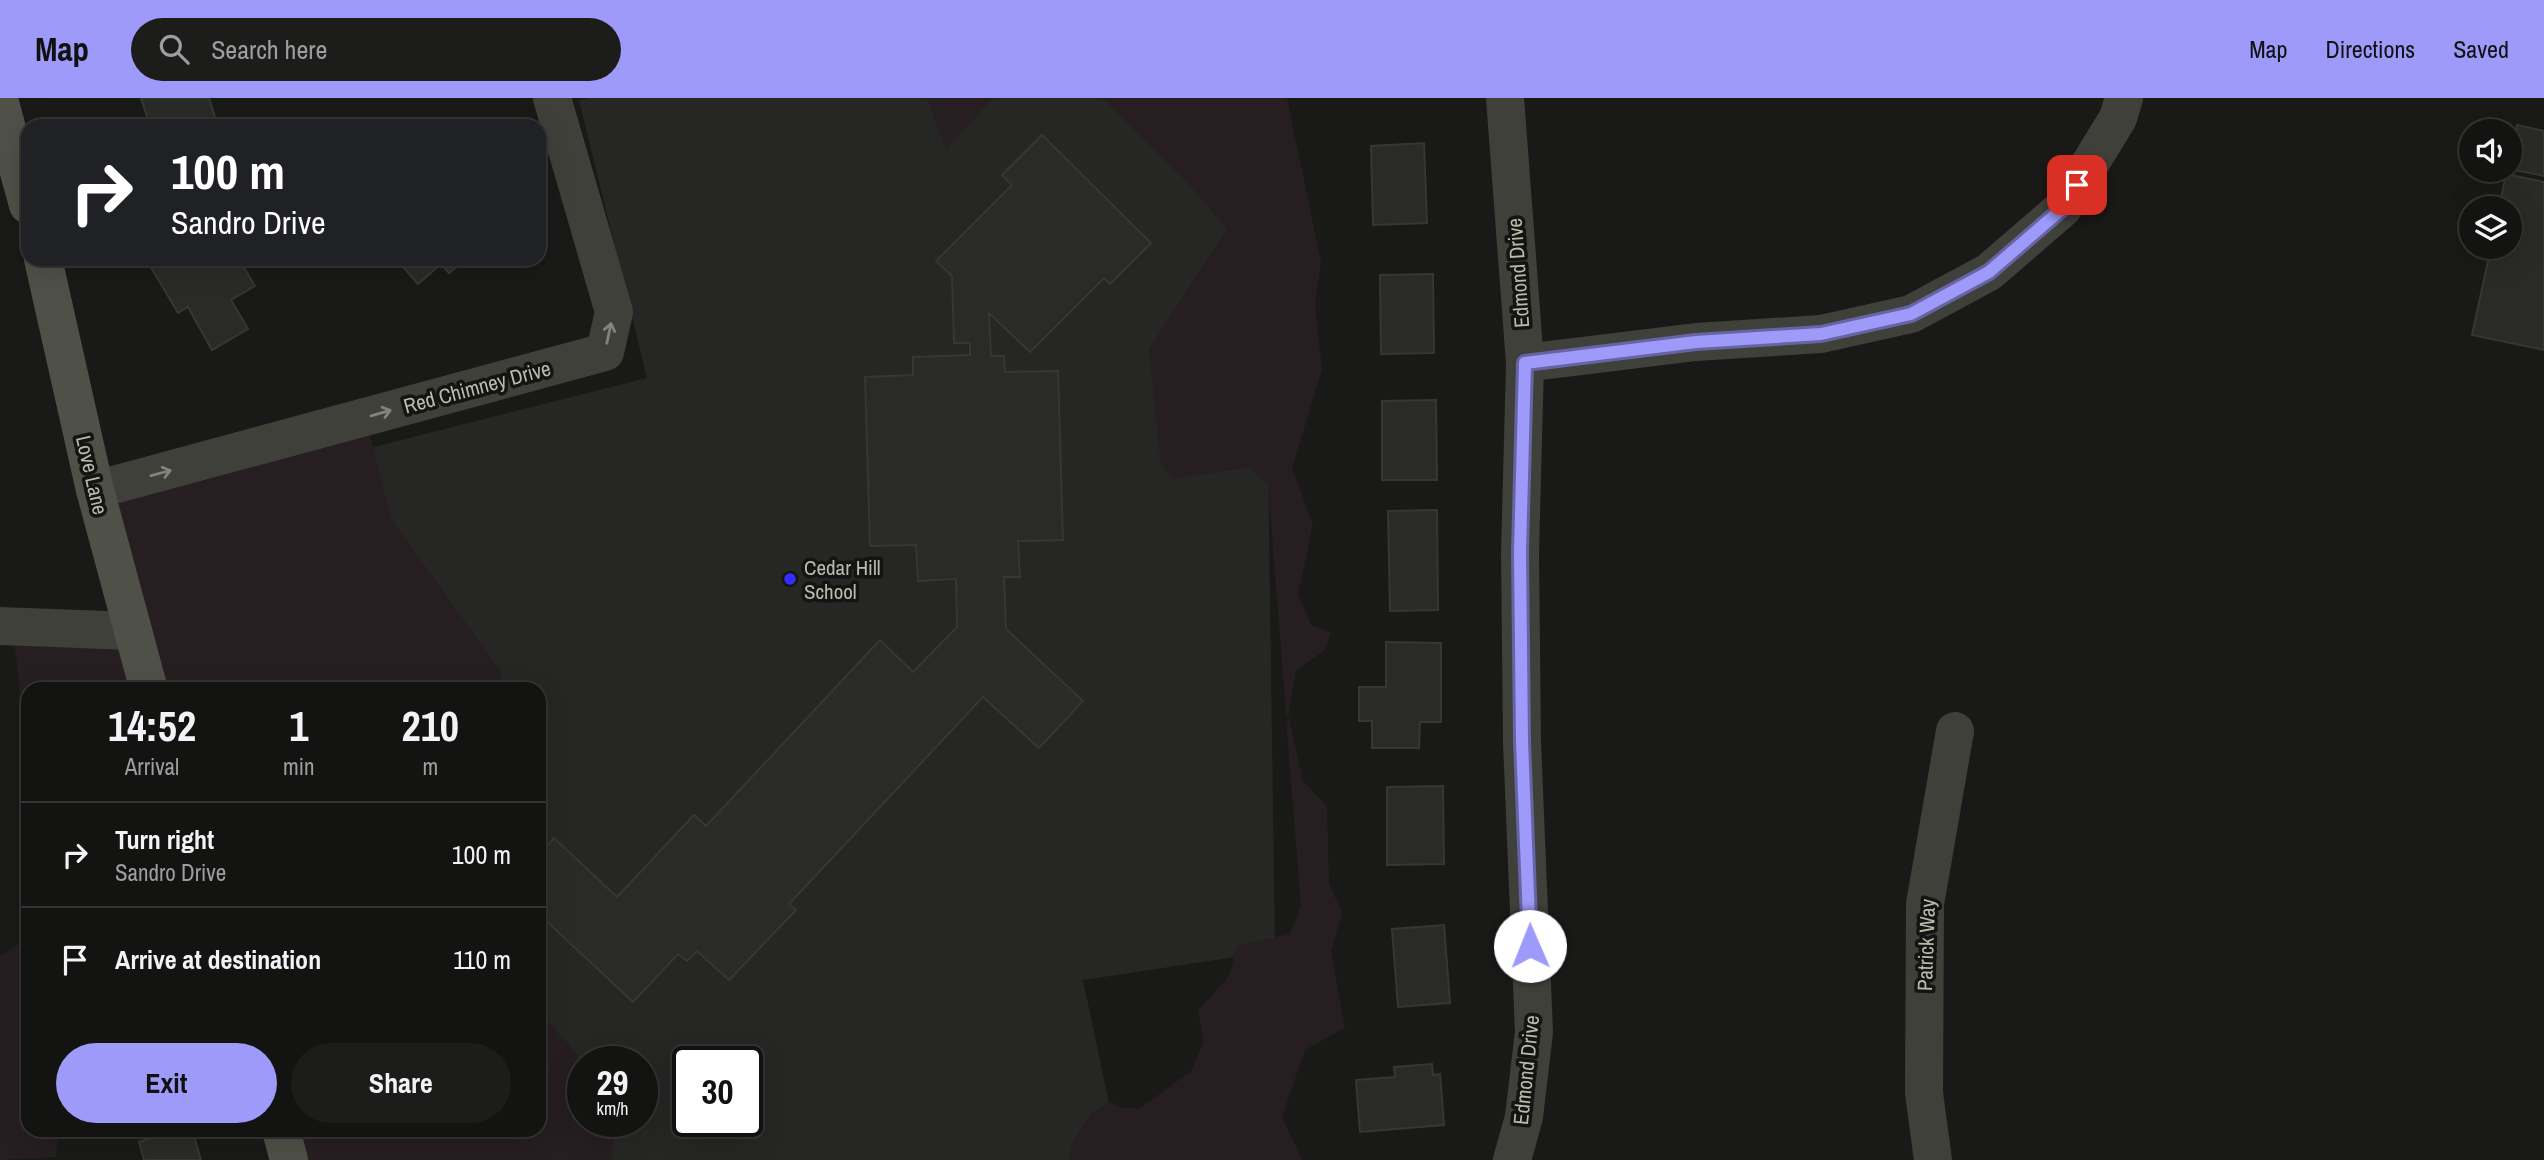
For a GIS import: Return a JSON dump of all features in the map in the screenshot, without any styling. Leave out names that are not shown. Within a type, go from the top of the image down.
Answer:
[{"type":"street","name":"Red Chimney Drive","points":[[95,490],[605,352],[614,312],[552,98]]},
{"type":"street","name":"Edmond Drive","points":[[1505,98],[1525,363],[1520,552],[1522,742],[1534,1032],[1524,1117],[1512,1160]]},
{"type":"street","points":[[1525,363],[1696,342],[1821,334],[1911,314],[1989,272],[2063,208],[2118,118],[2124,98]]},
{"type":"street","points":[[0,103],[21,180]]},
{"type":"street","name":"Love Lane","points":[[45,266],[95,490],[147,682]]},
{"type":"street","points":[[0,626],[132,631]]},
{"type":"street","name":"Patrick Way","points":[[1933,1160],[1924,1093],[1925,904],[1955,731]]},
{"type":"street","points":[[283,1137],[289,1160]]},
{"type":"shaded area","points":[[927,98],[993,98],[946,150]]},
{"type":"shaded area","points":[[1102,98],[1287,98],[1321,262],[1315,304],[1322,370],[1292,468],[1313,524],[1298,594],[1311,625],[1331,632],[1326,649],[1296,671],[1288,715],[1268,485],[1250,467],[1173,479],[1161,466],[1149,349],[1227,229],[1187,182]]},
{"type":"shaded area","name":"Cedar Hill School","points":[[1171,98],[1264,175],[1275,951],[1083,980],[1121,1160],[546,1160],[541,1137],[546,1137],[546,682],[334,682],[286,469],[647,378],[579,100]]},
{"type":"shaded area","points":[[370,435],[391,519],[502,673],[501,682],[21,682],[21,701],[13,631],[124,637],[101,492]]},
{"type":"shaded area","points":[[1288,715],[1303,781],[1327,806],[1329,883],[1342,913],[1331,951],[1345,1028],[1305,1050],[1282,1117],[1302,1160],[1069,1160],[1072,1144],[1092,1112],[1112,1102],[1119,1107],[1139,1109],[1191,1071],[1204,1042],[1198,1011],[1229,976],[1237,946],[1290,934],[1301,906],[1287,732]]},
{"type":"shaded area","points":[[21,944],[21,1137],[58,1137],[56,1157],[0,1160],[0,956]]},
{"type":"shaded area","points":[[546,1019],[571,1046],[567,1046],[567,1137],[613,1137],[611,1160],[289,1160],[283,1137],[546,1137]]},
{"type":"building","points":[[141,98],[209,98],[216,119],[148,119]]},
{"type":"building","points":[[2522,126],[2544,131],[2544,176],[2522,171]]},
{"type":"building","points":[[1042,135],[1151,243],[1110,284],[1104,278],[1030,352],[989,313],[991,356],[1004,356],[1005,372],[1058,371],[1063,540],[1018,541],[1020,577],[1004,577],[1006,629],[1083,701],[1039,748],[983,697],[789,904],[796,910],[729,980],[697,951],[687,961],[678,954],[633,1002],[546,921],[546,847],[554,838],[617,897],[694,815],[706,826],[880,640],[913,672],[957,627],[956,579],[918,581],[916,545],[870,546],[865,377],[913,375],[913,357],[970,355],[970,343],[954,343],[952,276],[936,261],[1012,185],[1002,175]]},
{"type":"building","points":[[1424,143],[1427,223],[1373,225],[1371,146]]},
{"type":"building","points":[[2522,177],[2544,182],[2544,350],[2472,335],[2488,259],[2522,259],[2522,196],[2501,196],[2504,182],[2522,182]]},
{"type":"building","points":[[150,266],[243,266],[255,286],[231,300],[248,329],[212,350],[188,307],[178,313]]},
{"type":"building","points":[[402,266],[439,266],[418,284]]},
{"type":"building","points":[[443,266],[458,266],[449,273]]},
{"type":"building","points":[[1433,274],[1434,353],[1381,354],[1380,275]]},
{"type":"building","points":[[1436,400],[1437,480],[1382,480],[1382,401]]},
{"type":"building","points":[[1437,510],[1438,610],[1390,611],[1388,511]]},
{"type":"building","points":[[1386,642],[1441,643],[1441,722],[1420,722],[1419,748],[1372,748],[1372,721],[1359,721],[1359,687],[1386,687]]},
{"type":"building","points":[[1443,786],[1444,864],[1387,865],[1387,787]]},
{"type":"building","points":[[1444,925],[1450,1003],[1398,1007],[1392,929]]},
{"type":"building","points":[[1432,1064],[1433,1075],[1440,1074],[1444,1125],[1360,1132],[1356,1080],[1395,1077],[1394,1067]]},
{"type":"building","points":[[155,1137],[194,1137],[201,1160],[144,1160],[139,1142]]},
{"type":"place","name":"Cedar Hill School","points":[[790,579]]},
{"type":"route","points":[[1530,946],[1522,742],[1520,552],[1525,363],[1696,342],[1821,334],[1911,314],[1989,272],[2063,208],[2077,185]]}]
